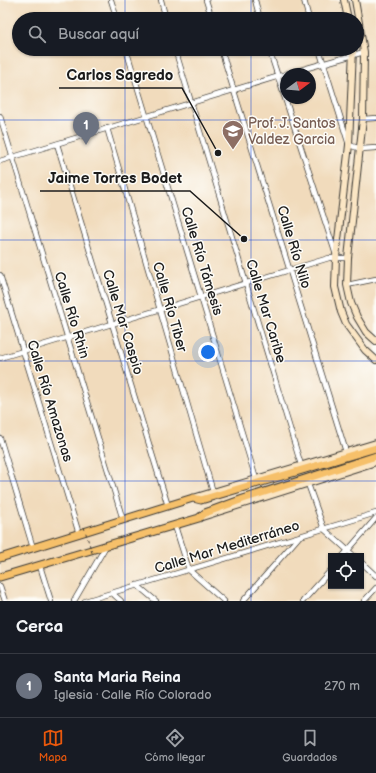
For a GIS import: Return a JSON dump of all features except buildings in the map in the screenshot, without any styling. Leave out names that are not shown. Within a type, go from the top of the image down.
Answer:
[{"type":"main road","points":[[344,0],[347,12]]},
{"type":"main road","points":[[355,0],[357,12]]},
{"type":"main road","points":[[353,56],[349,145],[336,257],[335,287],[341,312],[355,338],[376,360]]},
{"type":"main road","points":[[364,56],[361,149],[348,258],[347,285],[351,303],[357,317],[366,332],[376,342]]},
{"type":"main road","points":[[0,558],[376,442]]},
{"type":"main road","points":[[193,498],[201,500],[376,448]]},
{"type":"main road","points":[[199,518],[205,513],[243,499],[376,456]]},
{"type":"main road","points":[[0,577],[175,526],[376,462]]},
{"type":"street","points":[[111,0],[115,12]]},
{"type":"street","points":[[161,0],[164,12]]},
{"type":"street","points":[[206,0],[210,12]]},
{"type":"street","points":[[255,0],[258,12]]},
{"type":"street","points":[[304,0],[307,12]]},
{"type":"street","name":"Calle Río Támesis","points":[[128,56],[256,479]]},
{"type":"street","name":"Calle Mar Caribe","points":[[177,56],[301,465]]},
{"type":"street","name":"Calle Río Nilo","points":[[223,56],[346,452]]},
{"type":"street","points":[[271,56],[336,257]]},
{"type":"street","points":[[321,56],[349,145],[361,149],[376,148]]},
{"type":"street","points":[[306,68],[342,56]]},
{"type":"street","points":[[0,161],[280,76]]},
{"type":"street","name":"Calle Río Rhin","points":[[0,116],[123,520]]},
{"type":"street","points":[[363,120],[376,118]]},
{"type":"street","name":"Calle Río Tiber","points":[[107,128],[213,492]]},
{"type":"street","name":"Calle Mar Caspio","points":[[57,144],[168,506]]},
{"type":"street","points":[[0,358],[289,270],[336,257],[348,258]]},
{"type":"street","name":"Calle Río Amazonas","points":[[0,275],[78,534]]},
{"type":"street","points":[[347,285],[376,280]]},
{"type":"street","points":[[0,438],[33,548]]},
{"type":"street","points":[[308,484],[324,529],[350,553]]},
{"type":"street","name":"Calle Mar Mediterráneo","points":[[85,601],[376,513]]},
{"type":"street","points":[[348,551],[376,518]]},
{"type":"street","points":[[175,526],[189,570],[224,601]]},
{"type":"street","points":[[243,601],[299,537]]},
{"type":"street","points":[[74,601],[106,546]]},
{"type":"street","points":[[364,565],[376,576]]},
{"type":"street","points":[[40,566],[51,601]]},
{"type":"street","points":[[304,601],[328,573]]},
{"type":"street","points":[[138,585],[156,601]]},
{"type":"street","points":[[0,586],[5,601]]},
{"type":"street","points":[[364,601],[376,588]]},
{"type":"street","points":[[112,593],[120,601]]},
{"type":"path","points":[[84,527],[93,556]]},
{"type":"place","name":"Santa Maria Reina","points":[[86,145]]},
{"type":"place","name":"Prof. J. Santos Valdez Garcia","points":[[233,150]]},
{"type":"place","name":"Carlos Sagredo","points":[[218,153]]},
{"type":"place","name":"Jaime Torres Bodet","points":[[244,239]]}]
